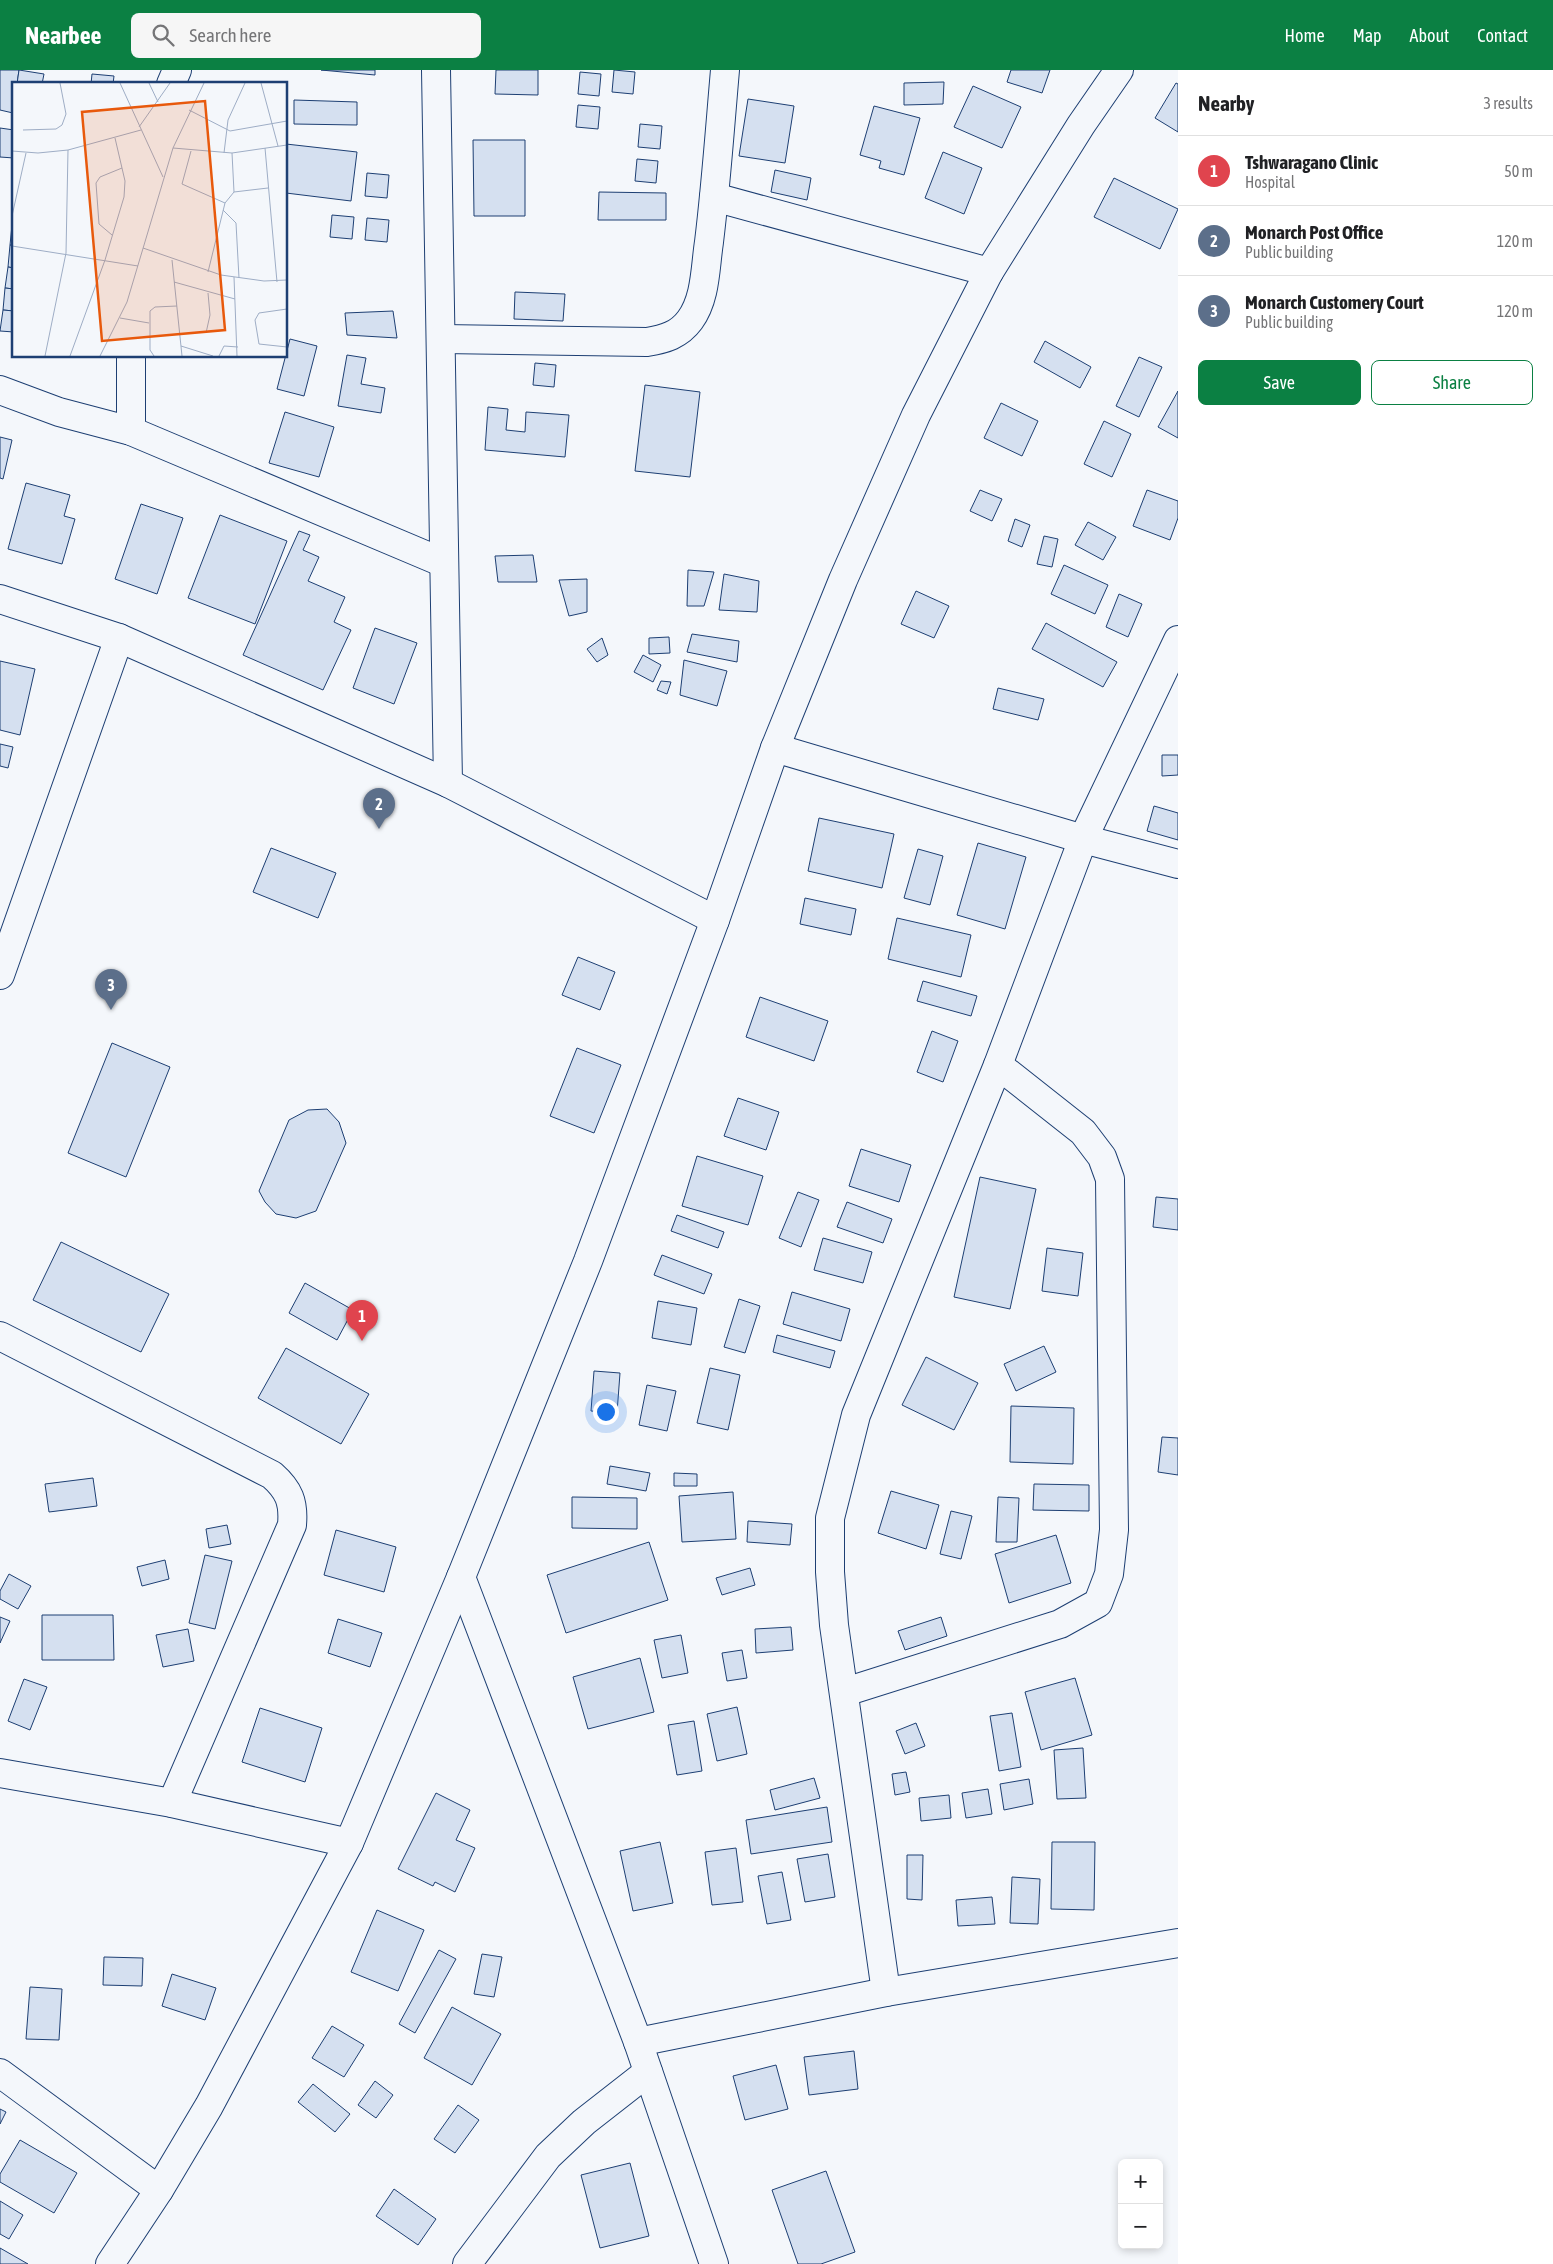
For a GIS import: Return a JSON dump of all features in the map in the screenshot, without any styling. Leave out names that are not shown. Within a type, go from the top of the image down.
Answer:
[{"type":"street","points":[[172,82],[177,70]]},
{"type":"street","points":[[436,70],[448,783]]},
{"type":"street","points":[[442,339],[648,342],[673,335],[690,320],[701,298],[714,197],[725,70]]},
{"type":"street","points":[[110,2264],[159,2190],[209,2106],[348,1843],[460,1577],[588,1261],[715,920],[775,748],[843,580],[916,415],[989,272],[1081,125],[1119,70]]},
{"type":"street","points":[[714,197],[989,272]]},
{"type":"street","points":[[131,358],[131,431]]},
{"type":"street","points":[[0,390],[60,412],[131,431],[444,563]]},
{"type":"street","points":[[0,599],[119,638],[448,783],[715,920]]},
{"type":"street","points":[[0,975],[119,638]]},
{"type":"street","points":[[886,1992],[834,1625],[830,1572],[830,1518],[856,1415],[998,1065],[1083,839],[1178,640]]},
{"type":"street","points":[[775,748],[1083,839],[1178,864]]},
{"type":"street","points":[[845,1692],[1060,1624],[1098,1603],[1110,1574],[1114,1530],[1110,1179],[1102,1157],[1084,1132],[998,1065]]},
{"type":"street","points":[[0,1336],[272,1475],[284,1485],[291,1498],[293,1511],[292,1525],[172,1803]]},
{"type":"street","points":[[460,1577],[638,2042],[714,2264]]},
{"type":"street","points":[[0,1773],[172,1803],[348,1843]]},
{"type":"street","points":[[638,2042],[886,1992],[1178,1943]]},
{"type":"street","points":[[467,2264],[548,2156],[584,2122],[648,2072]]},
{"type":"street","points":[[0,2073],[159,2190]]},
{"type":"building","points":[[0,70],[19,70],[17,82],[12,82],[12,113],[0,110]]},
{"type":"building","points":[[19,70],[44,74],[42,82],[17,82]]},
{"type":"building","points":[[321,70],[375,70],[375,75]]},
{"type":"building","points":[[496,70],[538,70],[538,95],[495,94]]},
{"type":"building","points":[[614,70],[635,72],[633,94],[612,92]]},
{"type":"building","points":[[1011,70],[1050,70],[1042,93],[1007,82]]},
{"type":"building","points":[[580,72],[601,74],[599,96],[578,94]]},
{"type":"building","points":[[92,74],[114,76],[113,82],[91,82]]},
{"type":"building","points":[[944,82],[943,104],[904,105],[904,83]]},
{"type":"building","points":[[1176,83],[1178,84],[1178,132],[1155,118]]},
{"type":"building","points":[[973,86],[1021,107],[1002,148],[954,127]]},
{"type":"building","points":[[748,99],[794,106],[785,163],[739,156]]},
{"type":"building","points":[[294,100],[357,102],[357,125],[294,124]]},
{"type":"building","points":[[578,105],[600,107],[598,129],[576,127]]},
{"type":"building","points":[[874,106],[920,118],[904,175],[879,168],[881,161],[860,155]]},
{"type":"building","points":[[640,124],[662,126],[660,149],[638,147]]},
{"type":"building","points":[[0,128],[12,130],[12,158],[0,157]]},
{"type":"building","points":[[473,140],[525,140],[525,216],[474,216]]},
{"type":"building","points":[[288,144],[357,152],[351,201],[288,193]]},
{"type":"building","points":[[943,152],[982,168],[964,214],[925,198]]},
{"type":"building","points":[[637,159],[658,161],[656,183],[635,181]]},
{"type":"building","points":[[775,170],[811,178],[807,200],[771,192]]},
{"type":"building","points":[[367,173],[389,175],[387,198],[365,196]]},
{"type":"building","points":[[1114,178],[1178,209],[1160,249],[1094,217]]},
{"type":"building","points":[[599,192],[666,193],[666,220],[598,220]]},
{"type":"building","points":[[332,215],[354,217],[352,239],[330,237]]},
{"type":"building","points":[[367,218],[389,220],[387,242],[365,240]]},
{"type":"building","points":[[12,225],[12,246],[10,245]]},
{"type":"building","points":[[10,245],[12,246],[12,268],[8,267]]},
{"type":"building","points":[[8,267],[12,268],[12,289],[5,288]]},
{"type":"building","points":[[5,288],[12,289],[12,311],[3,310]]},
{"type":"building","points":[[515,292],[565,294],[563,321],[514,319]]},
{"type":"building","points":[[3,310],[12,311],[12,332],[0,331]]},
{"type":"building","points":[[393,311],[397,338],[347,335],[345,313]]},
{"type":"building","points":[[290,339],[317,346],[304,396],[277,389],[285,358],[288,358]]},
{"type":"building","points":[[1045,341],[1091,367],[1080,388],[1034,362]]},
{"type":"building","points":[[347,355],[366,358],[361,384],[385,388],[381,413],[338,406]]},
{"type":"building","points":[[1139,357],[1162,367],[1139,417],[1116,406]]},
{"type":"building","points":[[535,363],[556,365],[554,387],[533,385]]},
{"type":"building","points":[[645,385],[700,392],[690,477],[635,471]]},
{"type":"building","points":[[1178,391],[1178,438],[1158,427]]},
{"type":"building","points":[[1001,403],[1038,421],[1022,456],[984,438]]},
{"type":"building","points":[[488,407],[508,409],[506,430],[525,432],[526,412],[569,415],[565,457],[485,450]]},
{"type":"building","points":[[285,412],[334,427],[319,477],[269,463]]},
{"type":"building","points":[[1104,421],[1131,434],[1112,477],[1084,464]]},
{"type":"building","points":[[0,437],[12,440],[3,479],[0,478]]},
{"type":"building","points":[[26,483],[70,495],[64,516],[75,519],[62,564],[8,549]]},
{"type":"building","points":[[980,490],[1002,499],[992,521],[970,511]]},
{"type":"building","points":[[1147,490],[1178,501],[1178,518],[1170,540],[1133,526]]},
{"type":"building","points":[[141,504],[183,518],[157,594],[115,579]]},
{"type":"building","points":[[220,515],[287,541],[255,624],[188,598]]},
{"type":"building","points":[[1015,519],[1030,525],[1022,547],[1008,541]]},
{"type":"building","points":[[1088,522],[1116,537],[1103,560],[1075,545]]},
{"type":"building","points":[[299,531],[310,535],[303,550],[319,557],[308,581],[345,597],[334,622],[351,630],[323,690],[243,655]]},
{"type":"building","points":[[1044,536],[1058,539],[1052,567],[1037,564]]},
{"type":"building","points":[[533,555],[537,582],[498,582],[495,556]]},
{"type":"building","points":[[1064,565],[1108,585],[1095,614],[1051,594]]},
{"type":"building","points":[[688,570],[714,572],[704,606],[687,606]]},
{"type":"building","points":[[724,574],[759,581],[757,612],[719,610]]},
{"type":"building","points":[[587,579],[587,612],[569,616],[559,580]]},
{"type":"building","points":[[916,591],[949,606],[934,638],[901,624]]},
{"type":"building","points":[[1119,594],[1142,604],[1128,637],[1106,627]]},
{"type":"building","points":[[1046,623],[1117,662],[1103,687],[1032,649]]},
{"type":"building","points":[[375,628],[417,643],[394,704],[353,688]]},
{"type":"building","points":[[692,634],[739,641],[737,662],[687,652]]},
{"type":"building","points":[[669,637],[670,653],[649,654],[649,638]]},
{"type":"building","points":[[602,638],[608,655],[597,662],[587,649]]},
{"type":"building","points":[[643,655],[661,665],[653,682],[634,672]]},
{"type":"building","points":[[684,660],[727,671],[717,706],[680,695]]},
{"type":"building","points":[[0,661],[35,669],[20,735],[0,730]]},
{"type":"building","points":[[661,681],[671,682],[667,694],[657,690]]},
{"type":"building","points":[[998,688],[1044,699],[1038,720],[993,709]]},
{"type":"building","points":[[0,744],[13,747],[8,768],[0,766]]},
{"type":"building","points":[[1162,755],[1178,755],[1178,775],[1162,776]]},
{"type":"building","points":[[1154,806],[1178,813],[1178,840],[1147,831]]},
{"type":"building","points":[[819,818],[894,834],[882,888],[808,871]]},
{"type":"building","points":[[978,843],[1026,857],[1005,929],[957,915]]},
{"type":"building","points":[[271,848],[336,873],[318,918],[253,892]]},
{"type":"building","points":[[918,849],[943,856],[930,905],[904,898]]},
{"type":"building","points":[[805,898],[856,909],[851,935],[800,924]]},
{"type":"building","points":[[897,918],[971,935],[961,977],[888,959]]},
{"type":"building","points":[[578,957],[615,972],[600,1010],[562,995]]},
{"type":"building","points":[[923,981],[977,996],[971,1016],[917,1001]]},
{"type":"building","points":[[760,997],[828,1021],[814,1061],[746,1037]]},
{"type":"building","points":[[932,1031],[958,1041],[943,1082],[917,1072]]},
{"type":"building","points":[[112,1043],[170,1067],[126,1177],[68,1153]]},
{"type":"building","points":[[577,1048],[621,1065],[594,1133],[550,1116]]},
{"type":"building","points":[[738,1098],[779,1112],[766,1150],[724,1136]]},
{"type":"building","points":[[327,1109],[339,1122],[346,1143],[316,1211],[296,1218],[276,1214],[265,1202],[259,1191],[289,1120],[308,1110]]},
{"type":"building","points":[[861,1149],[911,1165],[899,1202],[849,1186]]},
{"type":"building","points":[[697,1156],[763,1176],[748,1225],[682,1206]]},
{"type":"building","points":[[980,1177],[1036,1189],[1010,1309],[954,1297]]},
{"type":"building","points":[[798,1192],[819,1200],[801,1247],[779,1238]]},
{"type":"building","points":[[1156,1197],[1178,1199],[1178,1230],[1153,1227]]},
{"type":"building","points":[[847,1202],[892,1219],[883,1243],[837,1227]]},
{"type":"building","points":[[677,1215],[724,1232],[718,1248],[671,1231]]},
{"type":"building","points":[[823,1238],[872,1252],[863,1283],[814,1270]]},
{"type":"building","points":[[61,1242],[169,1294],[141,1352],[33,1300]]},
{"type":"building","points":[[1047,1248],[1083,1253],[1078,1296],[1042,1291]]},
{"type":"building","points":[[662,1255],[712,1274],[704,1294],[654,1275]]},
{"type":"building","points":[[305,1283],[353,1310],[337,1340],[289,1313]]},
{"type":"building","points":[[792,1292],[850,1309],[841,1341],[783,1324]]},
{"type":"building","points":[[739,1299],[760,1306],[745,1353],[724,1347]]},
{"type":"building","points":[[658,1301],[697,1308],[691,1345],[652,1338]]},
{"type":"building","points":[[777,1335],[835,1351],[830,1368],[773,1352]]},
{"type":"building","points":[[1044,1346],[1056,1372],[1016,1391],[1004,1364]]},
{"type":"building","points":[[286,1348],[369,1394],[341,1444],[258,1398]]},
{"type":"building","points":[[926,1357],[978,1383],[954,1430],[902,1405]]},
{"type":"building","points":[[710,1368],[740,1375],[728,1430],[697,1423]]},
{"type":"building","points":[[594,1371],[620,1373],[617,1413],[591,1411]]},
{"type":"building","points":[[647,1385],[676,1391],[667,1431],[639,1425]]},
{"type":"building","points":[[1011,1406],[1074,1408],[1073,1464],[1010,1462]]},
{"type":"building","points":[[1162,1437],[1178,1438],[1178,1475],[1158,1472]]},
{"type":"building","points":[[610,1466],[650,1473],[646,1491],[607,1484]]},
{"type":"building","points":[[674,1473],[697,1474],[697,1486],[674,1486]]},
{"type":"building","points":[[93,1478],[97,1506],[49,1512],[45,1484]]},
{"type":"building","points":[[1034,1484],[1089,1485],[1089,1511],[1033,1510]]},
{"type":"building","points":[[891,1491],[939,1505],[926,1549],[878,1533]]},
{"type":"building","points":[[733,1492],[736,1539],[682,1542],[679,1496]]},
{"type":"building","points":[[572,1497],[637,1498],[637,1529],[572,1528]]},
{"type":"building","points":[[998,1497],[1019,1498],[1017,1542],[996,1542]]},
{"type":"building","points":[[951,1511],[972,1516],[961,1559],[940,1554]]},
{"type":"building","points":[[748,1521],[792,1524],[790,1545],[747,1542]]},
{"type":"building","points":[[227,1525],[231,1544],[209,1548],[206,1529]]},
{"type":"building","points":[[336,1530],[396,1547],[384,1592],[324,1575]]},
{"type":"building","points":[[1056,1535],[1071,1583],[1009,1603],[995,1554]]},
{"type":"building","points":[[649,1542],[668,1600],[566,1633],[547,1575]]},
{"type":"building","points":[[205,1555],[232,1561],[215,1629],[189,1623]]},
{"type":"building","points":[[165,1560],[169,1579],[142,1586],[137,1567]]},
{"type":"building","points":[[750,1568],[755,1585],[722,1595],[716,1578]]},
{"type":"building","points":[[9,1574],[31,1586],[18,1609],[0,1599],[0,1591]]},
{"type":"building","points":[[42,1615],[113,1615],[114,1660],[42,1660]]},
{"type":"building","points":[[0,1617],[10,1621],[0,1643]]},
{"type":"building","points":[[941,1617],[947,1636],[905,1650],[898,1631]]},
{"type":"building","points":[[338,1619],[382,1633],[370,1667],[328,1653]]},
{"type":"building","points":[[791,1627],[793,1650],[756,1653],[755,1629]]},
{"type":"building","points":[[188,1629],[194,1661],[163,1667],[156,1635]]},
{"type":"building","points":[[681,1635],[688,1673],[662,1678],[654,1640]]},
{"type":"building","points":[[742,1650],[747,1678],[727,1681],[722,1653]]},
{"type":"building","points":[[640,1658],[654,1712],[588,1729],[573,1677]]},
{"type":"building","points":[[1075,1678],[1092,1735],[1041,1750],[1025,1692]]},
{"type":"building","points":[[24,1679],[47,1687],[30,1730],[8,1721]]},
{"type":"building","points":[[737,1707],[747,1754],[717,1761],[707,1714]]},
{"type":"building","points":[[260,1708],[322,1728],[305,1782],[242,1762]]},
{"type":"building","points":[[1012,1713],[1021,1767],[999,1771],[990,1716]]},
{"type":"building","points":[[694,1721],[702,1771],[677,1775],[668,1725]]},
{"type":"building","points":[[916,1723],[925,1746],[905,1754],[896,1731]]},
{"type":"building","points":[[1083,1748],[1086,1798],[1057,1799],[1054,1750]]},
{"type":"building","points":[[906,1772],[910,1792],[895,1795],[892,1774]]},
{"type":"building","points":[[814,1778],[820,1798],[775,1810],[770,1790]]},
{"type":"building","points":[[1029,1779],[1033,1804],[1004,1810],[1000,1784]]},
{"type":"building","points":[[988,1789],[992,1814],[966,1818],[962,1793]]},
{"type":"building","points":[[436,1793],[470,1810],[456,1840],[475,1848],[455,1892],[435,1882],[433,1886],[398,1869]]},
{"type":"building","points":[[949,1795],[951,1818],[921,1821],[919,1798]]},
{"type":"building","points":[[827,1807],[832,1842],[751,1854],[746,1820]]},
{"type":"building","points":[[660,1842],[673,1903],[633,1911],[620,1851]]},
{"type":"building","points":[[1052,1842],[1095,1842],[1094,1910],[1051,1909]]},
{"type":"building","points":[[736,1848],[743,1902],[712,1905],[705,1852]]},
{"type":"building","points":[[828,1854],[835,1897],[805,1902],[797,1859]]},
{"type":"building","points":[[907,1855],[923,1855],[922,1900],[907,1899]]},
{"type":"building","points":[[782,1872],[791,1920],[767,1924],[758,1876]]},
{"type":"building","points":[[1012,1877],[1040,1879],[1038,1924],[1010,1923]]},
{"type":"building","points":[[992,1897],[995,1924],[958,1926],[956,1900]]},
{"type":"building","points":[[377,1910],[424,1930],[398,1991],[351,1972]]},
{"type":"building","points":[[439,1950],[456,1959],[415,2033],[399,2024]]},
{"type":"building","points":[[482,1954],[502,1957],[494,1997],[474,1994]]},
{"type":"building","points":[[104,1957],[143,1958],[142,1986],[103,1985]]},
{"type":"building","points":[[172,1974],[216,1988],[205,2020],[162,2006]]},
{"type":"building","points":[[30,1987],[62,1989],[59,2040],[26,2039]]},
{"type":"building","points":[[452,2007],[501,2034],[472,2085],[424,2058]]},
{"type":"building","points":[[332,2026],[364,2045],[344,2077],[312,2058]]},
{"type":"building","points":[[854,2051],[858,2089],[809,2095],[804,2057]]},
{"type":"building","points":[[776,2065],[788,2109],[745,2120],[733,2076]]},
{"type":"building","points":[[375,2081],[393,2095],[376,2118],[358,2105]]},
{"type":"building","points":[[313,2084],[350,2114],[335,2132],[298,2102]]},
{"type":"building","points":[[458,2105],[479,2120],[455,2153],[434,2139]]},
{"type":"building","points":[[0,2109],[6,2112],[0,2124]]},
{"type":"building","points":[[20,2140],[77,2173],[54,2213],[0,2182],[0,2174]]},
{"type":"building","points":[[630,2163],[649,2236],[600,2248],[581,2175]]},
{"type":"building","points":[[826,2171],[855,2252],[821,2264],[798,2264],[772,2190]]},
{"type":"building","points":[[394,2189],[436,2219],[418,2245],[376,2216]]},
{"type":"building","points":[[0,2201],[23,2215],[9,2239],[0,2234]]},
{"type":"building","points":[[0,2248],[28,2264],[0,2264]]},
{"type":"place","name":"Monarch Post Office","points":[[379,829]]},
{"type":"place","name":"Monarch Customery Court","points":[[111,1010]]},
{"type":"place","name":"Tshwaragano Clinic","points":[[362,1341]]}]
